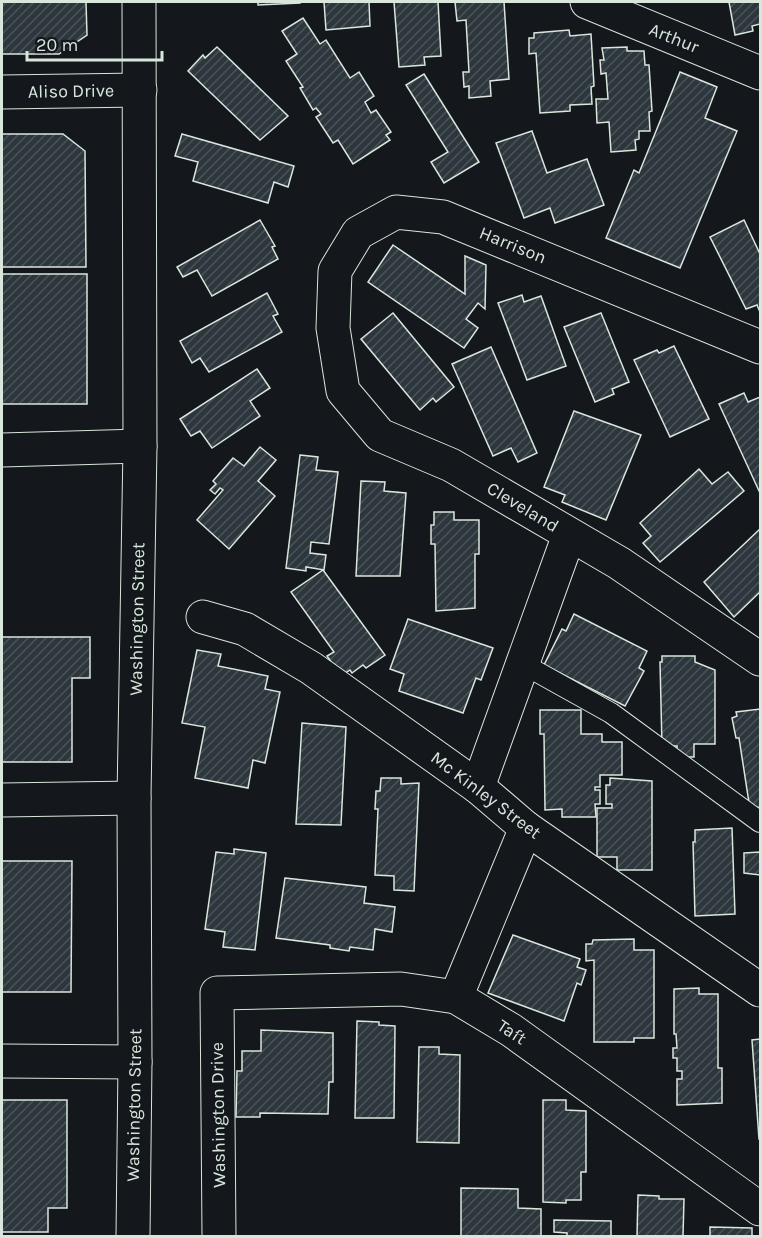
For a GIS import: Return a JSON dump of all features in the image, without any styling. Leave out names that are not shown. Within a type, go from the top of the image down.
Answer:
[{"type":"street","name":"Washington Street","points":[[133,1236],[134,798],[140,446],[139,2]]},
{"type":"street","name":"Arthur","points":[[588,2],[760,73]]},
{"type":"street","name":"Aliso Drive","points":[[2,92],[140,90]]},
{"type":"street","name":"Harrison","points":[[333,328],[334,271],[358,233],[396,212],[443,217],[760,347]]},
{"type":"street","name":"Cleveland","points":[[333,328],[343,391],[380,435],[451,465],[619,563],[760,659]]},
{"type":"street","points":[[2,450],[140,446]]},
{"type":"street","points":[[478,787],[569,534]]},
{"type":"street","name":"Mc Kinley Street","points":[[203,617],[245,630],[311,668],[478,787],[526,828],[760,990]]},
{"type":"street","points":[[2,800],[134,798]]},
{"type":"street","points":[[456,997],[526,828]]},
{"type":"street","name":"Taft","points":[[217,993],[401,989],[456,997],[511,1030],[760,1209]]},
{"type":"street","name":"Washington Drive","points":[[217,993],[219,1236]]},
{"type":"street","points":[[2,1061],[135,1062]]},
{"type":"lane","points":[[523,664],[610,713],[760,822]]},
{"type":"building","points":[[2,2],[86,2],[87,35],[59,54],[2,54]]},
{"type":"building","points":[[258,2],[300,2],[300,3],[258,5]]},
{"type":"building","points":[[324,2],[369,2],[370,26],[326,30]]},
{"type":"building","points":[[394,2],[438,2],[441,56],[424,57],[425,65],[399,67]]},
{"type":"building","points":[[455,2],[504,2],[509,79],[490,81],[491,96],[469,98],[469,86],[464,87],[463,72],[469,72],[466,20],[457,21]]},
{"type":"building","points":[[729,2],[760,2],[760,24],[752,26],[753,31],[735,35]]},
{"type":"building","points":[[303,18],[320,44],[326,40],[350,78],[359,72],[374,96],[365,102],[371,113],[376,110],[391,132],[386,135],[390,140],[353,164],[338,140],[333,143],[316,117],[321,114],[316,108],[313,110],[300,88],[303,87],[286,61],[297,54],[282,31]]},
{"type":"building","points":[[569,30],[570,36],[591,34],[594,86],[591,87],[592,104],[570,105],[570,111],[540,113],[536,53],[529,54],[529,38],[534,38],[534,33]]},
{"type":"building","points":[[217,47],[288,116],[260,140],[188,71],[203,55],[205,58]]},
{"type":"building","points":[[627,47],[627,51],[644,51],[645,65],[649,65],[652,111],[649,112],[650,131],[639,131],[639,139],[635,140],[636,150],[611,152],[609,122],[597,123],[596,99],[608,99],[606,73],[601,74],[600,60],[604,60],[602,48]]},
{"type":"building","points":[[680,72],[717,87],[705,118],[737,131],[680,268],[606,238],[634,170],[639,173]]},
{"type":"building","points":[[424,74],[479,162],[444,183],[431,162],[448,152],[406,85]]},
{"type":"building","points":[[532,131],[547,173],[587,159],[604,205],[555,223],[550,208],[524,218],[496,143]]},
{"type":"building","points":[[2,134],[63,134],[85,151],[86,267],[2,267]]},
{"type":"building","points":[[182,134],[294,166],[288,187],[274,182],[268,203],[193,181],[198,162],[175,156]]},
{"type":"building","points":[[260,220],[275,246],[272,247],[278,259],[212,296],[197,270],[183,277],[177,267]]},
{"type":"building","points":[[744,220],[760,254],[760,312],[757,305],[746,309],[710,237]]},
{"type":"building","points":[[393,245],[465,294],[465,256],[486,265],[485,309],[478,303],[466,319],[478,328],[464,348],[368,282]]},
{"type":"building","points":[[2,274],[87,274],[87,404],[2,404]]},
{"type":"building","points":[[267,293],[278,314],[273,316],[282,332],[209,372],[200,358],[192,363],[180,341]]},
{"type":"building","points":[[522,295],[524,302],[541,296],[566,366],[527,380],[498,303]]},
{"type":"building","points":[[393,313],[454,387],[436,402],[433,398],[420,410],[361,339]]},
{"type":"building","points":[[601,313],[629,382],[612,389],[614,394],[595,402],[564,327]]},
{"type":"building","points":[[674,346],[709,419],[670,437],[634,360],[657,350],[659,353]]},
{"type":"building","points":[[491,347],[537,453],[518,462],[511,448],[493,456],[452,364]]},
{"type":"building","points":[[257,369],[270,388],[250,401],[260,416],[212,448],[200,431],[191,436],[180,419]]},
{"type":"building","points":[[744,393],[748,402],[760,397],[760,493],[719,404]]},
{"type":"building","points":[[574,411],[641,435],[606,520],[562,502],[565,495],[544,487]]},
{"type":"building","points":[[260,447],[276,460],[258,481],[275,496],[229,549],[197,520],[223,490],[220,488],[215,494],[210,490],[216,484],[213,481],[233,458],[244,466]]},
{"type":"building","points":[[300,455],[318,457],[316,470],[338,472],[329,544],[311,542],[310,553],[326,555],[324,570],[306,567],[306,571],[286,568]]},
{"type":"building","points":[[699,469],[712,484],[728,472],[744,491],[660,562],[643,543],[651,536],[640,523]]},
{"type":"building","points":[[361,481],[385,482],[384,491],[406,493],[400,576],[356,576]]},
{"type":"building","points":[[434,512],[454,512],[454,520],[479,520],[479,554],[475,554],[475,608],[436,611],[435,544],[431,544]]},
{"type":"building","points":[[760,529],[760,592],[734,617],[704,582]]},
{"type":"building","points":[[323,570],[385,655],[366,668],[363,665],[352,673],[350,670],[341,676],[327,656],[334,652],[291,592]]},
{"type":"building","points":[[574,614],[647,651],[639,668],[644,671],[625,706],[544,665],[562,629],[566,631]]},
{"type":"building","points":[[408,619],[493,648],[481,680],[476,678],[463,713],[399,691],[404,674],[390,669]]},
{"type":"building","points":[[2,637],[90,637],[90,678],[72,678],[72,762],[2,762]]},
{"type":"building","points":[[197,650],[221,654],[218,666],[268,676],[265,689],[280,692],[265,763],[253,760],[248,788],[195,778],[205,727],[182,723]]},
{"type":"building","points":[[662,656],[695,656],[695,662],[715,670],[715,744],[694,744],[694,757],[677,757],[677,746],[662,746],[660,662],[662,662]]},
{"type":"building","points":[[760,709],[760,807],[750,809],[739,738],[736,738],[732,718],[737,716],[736,712]]},
{"type":"building","points":[[540,710],[581,710],[581,734],[602,734],[602,742],[622,742],[622,775],[600,775],[600,787],[595,787],[595,790],[600,790],[600,804],[595,804],[596,817],[562,817],[562,809],[545,810],[544,734],[540,734]]},
{"type":"building","points":[[302,723],[346,727],[341,825],[296,824]]},
{"type":"building","points":[[381,778],[401,778],[401,784],[419,783],[414,891],[394,890],[394,876],[375,875],[378,809],[375,809],[376,791],[380,791]]},
{"type":"building","points":[[610,778],[652,781],[652,870],[617,870],[617,857],[597,857],[597,808],[612,808],[612,804],[606,804],[606,785],[610,785]]},
{"type":"building","points":[[732,828],[735,914],[695,916],[693,842],[695,842],[695,830]]},
{"type":"building","points":[[234,849],[266,853],[255,950],[223,947],[225,932],[205,929],[216,852],[234,854]]},
{"type":"building","points":[[760,852],[760,875],[744,873],[744,853]]},
{"type":"building","points":[[2,861],[72,861],[71,992],[2,992]]},
{"type":"building","points":[[285,878],[366,887],[364,903],[395,907],[392,932],[375,929],[373,950],[350,947],[349,951],[330,948],[330,945],[276,938]]},
{"type":"building","points":[[513,935],[580,959],[577,967],[586,970],[581,985],[577,983],[564,1021],[488,993]]},
{"type":"building","points":[[634,939],[634,950],[654,950],[654,1038],[634,1038],[634,1042],[594,1042],[594,960],[586,961],[586,944],[592,944],[593,940]]},
{"type":"building","points":[[699,988],[699,994],[718,994],[718,1068],[722,1068],[722,1103],[677,1105],[677,1079],[682,1079],[682,1071],[677,1071],[677,1058],[673,1058],[673,1048],[677,1048],[676,1034],[674,1034],[674,989]]},
{"type":"building","points":[[357,1021],[379,1022],[379,1025],[395,1026],[394,1118],[355,1118]]},
{"type":"building","points":[[261,1030],[333,1033],[333,1082],[329,1082],[328,1114],[260,1113],[260,1117],[236,1117],[237,1071],[242,1071],[242,1051],[261,1051]]},
{"type":"building","points":[[760,1039],[760,1139],[759,1139],[752,1040]]},
{"type":"building","points":[[419,1047],[439,1047],[439,1054],[460,1055],[459,1143],[417,1142]]},
{"type":"building","points":[[2,1100],[67,1100],[67,1208],[48,1208],[48,1232],[2,1232]]},
{"type":"building","points":[[543,1100],[566,1100],[566,1110],[586,1111],[586,1172],[581,1172],[581,1200],[566,1200],[566,1203],[543,1202]]},
{"type":"building","points":[[461,1188],[518,1189],[518,1208],[541,1209],[541,1236],[461,1236]]},
{"type":"building","points":[[638,1195],[659,1196],[659,1199],[684,1199],[683,1236],[637,1236]]},
{"type":"building","points":[[554,1220],[611,1221],[611,1236],[567,1236],[567,1233],[554,1232]]},
{"type":"building","points":[[710,1227],[752,1228],[752,1236],[710,1236]]}]
